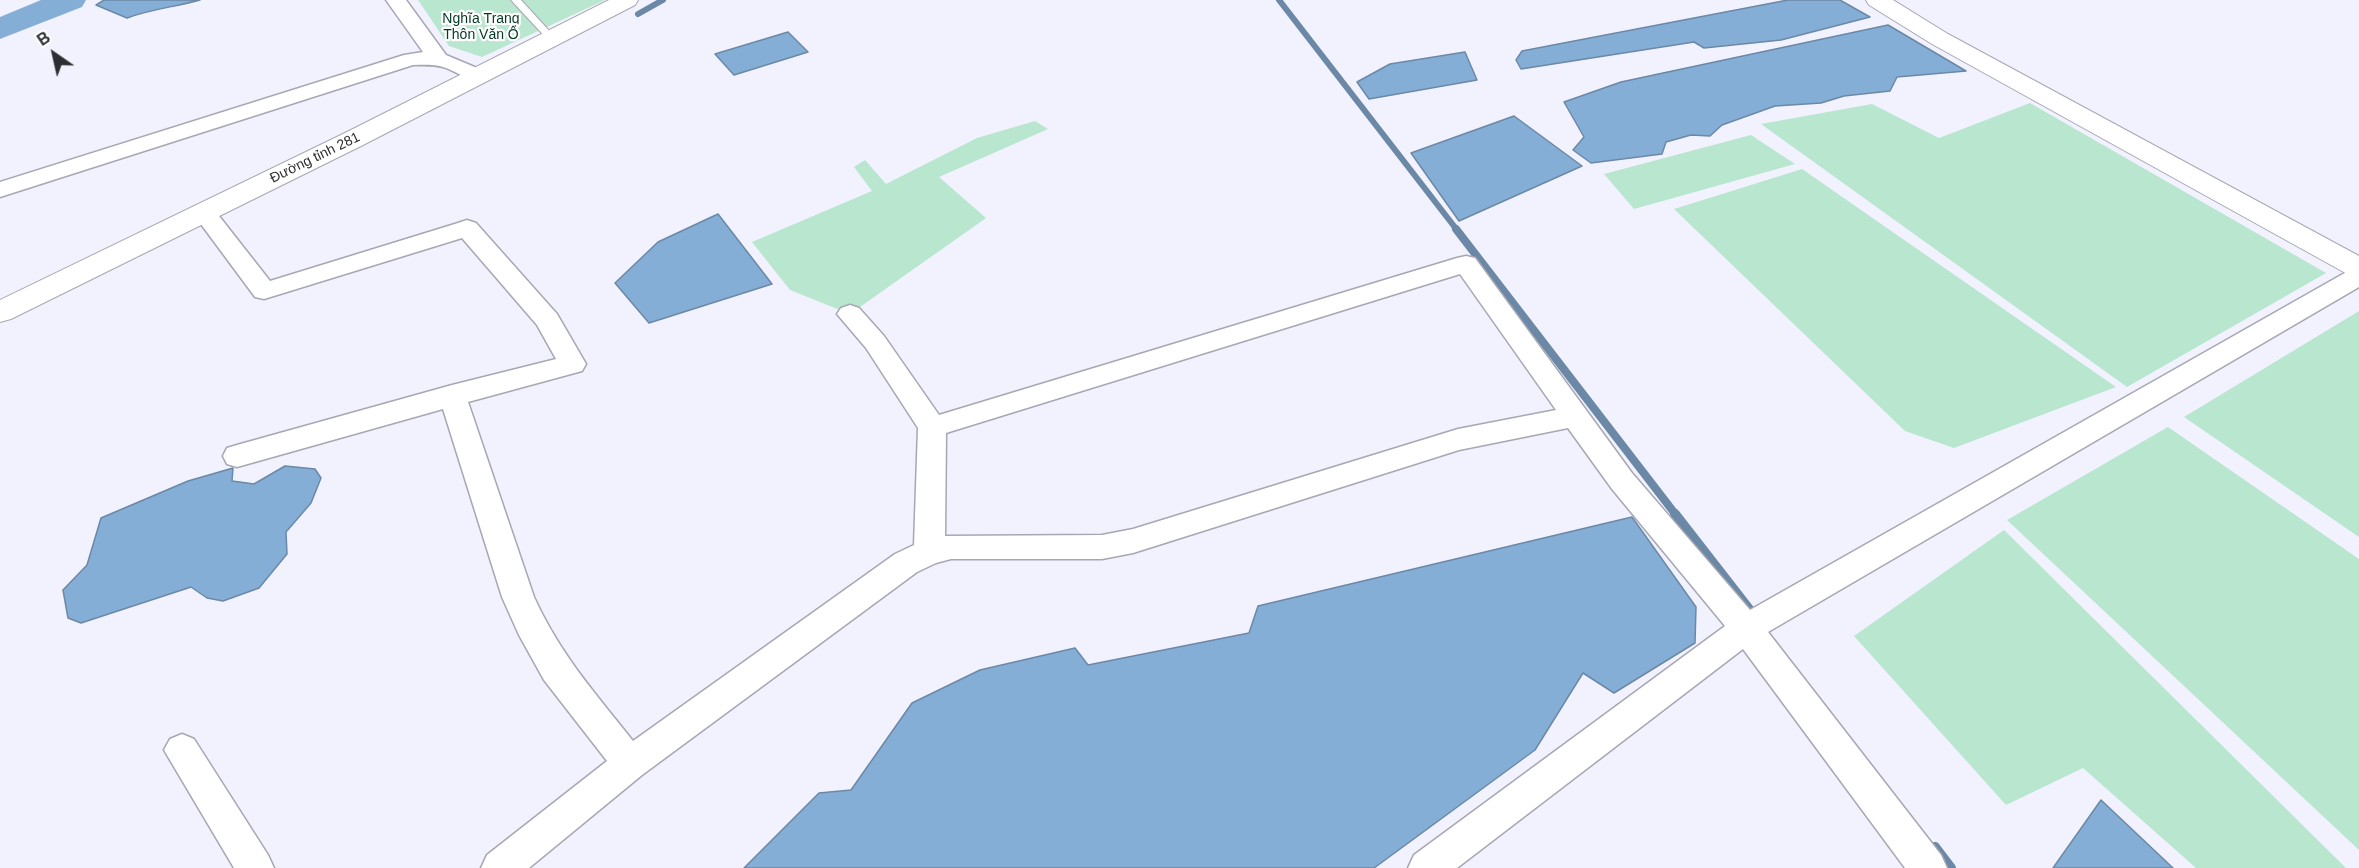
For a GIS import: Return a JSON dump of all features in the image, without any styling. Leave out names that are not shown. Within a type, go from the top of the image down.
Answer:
[{"type":"main road","name":"Đường tỉnh 281","points":[[0,312],[354,139],[627,0]]},
{"type":"main road","points":[[1867,0],[1899,14]]},
{"type":"main road","points":[[1877,0],[1940,39],[2359,268]]},
{"type":"street","points":[[396,0],[437,57]]},
{"type":"street","points":[[0,190],[370,70],[411,59],[437,57],[457,64],[477,75]]},
{"type":"street","points":[[204,212],[264,291],[467,228],[548,320],[572,364],[452,395],[237,456]]},
{"type":"street","points":[[932,427],[1466,264],[1622,481],[1746,628],[1928,868]]},
{"type":"street","points":[[1427,868],[1746,628],[2359,276]]},
{"type":"street","points":[[850,314],[875,342],[932,427],[929,552]]},
{"type":"street","points":[[452,395],[518,597],[535,635],[556,670],[630,764]]},
{"type":"street","points":[[500,868],[630,764],[906,563],[929,552],[951,547],[1102,547],[1133,541],[1458,440],[1576,416]]},
{"type":"street","points":[[182,750],[255,868]]},
{"type":"lane","points":[[516,0],[551,38]]},
{"type":"green space","name":"Nghĩa Trang Thôn Văn Ổ","points":[[418,0],[605,0],[482,57],[449,46]]},
{"type":"green space","points":[[2030,103],[2326,273],[2127,387],[1761,124],[1872,104],[1939,138]]},
{"type":"green space","points":[[1035,121],[1048,129],[939,177],[986,218],[850,314],[790,290],[752,242],[872,191],[854,167],[865,160],[886,184],[977,138]]},
{"type":"green space","points":[[1751,135],[1795,164],[1634,209],[1604,174]]},
{"type":"green space","points":[[1802,169],[2116,387],[1954,448],[1905,431],[1674,209]]},
{"type":"green space","points":[[2359,311],[2359,537],[2184,417]]},
{"type":"green space","points":[[2168,427],[2359,559],[2359,850],[2007,520]]},
{"type":"green space","points":[[2004,530],[2346,868],[2196,868],[2083,768],[2006,805],[1854,636]]},
{"type":"water","points":[[104,0],[200,0],[127,18],[96,5]]},
{"type":"water","points":[[1788,0],[1840,0],[1870,17],[1781,40],[1704,48],[1694,42],[1521,69],[1516,60],[1522,51]]},
{"type":"water","points":[[1888,25],[1966,71],[1897,77],[1890,91],[1844,96],[1821,103],[1775,106],[1722,125],[1710,136],[1691,135],[1666,142],[1662,154],[1591,163],[1573,150],[1584,137],[1564,102],[1621,82]]},
{"type":"water","points":[[788,32],[808,52],[734,75],[715,54]]},
{"type":"water","points":[[1465,52],[1477,80],[1369,99],[1357,82],[1390,64]]},
{"type":"water","points":[[1514,116],[1582,166],[1459,221],[1411,153]]},
{"type":"water","points":[[718,214],[772,284],[649,323],[615,283],[658,242]]},
{"type":"water","points":[[285,466],[315,469],[321,478],[311,503],[286,532],[287,554],[259,588],[223,601],[207,598],[191,587],[81,623],[68,618],[63,590],[87,565],[101,518],[188,481],[233,468],[232,481],[254,484]]},
{"type":"water","points":[[1632,517],[1696,607],[1695,643],[1614,693],[1583,673],[1535,750],[1374,868],[744,868],[819,793],[851,790],[912,703],[980,670],[1075,648],[1088,665],[1249,633],[1258,606]]},
{"type":"water","points":[[2101,800],[2173,868],[2053,868]]},
{"type":"waterway","points":[[0,29],[70,0]]},
{"type":"waterway","points":[[638,14],[663,0]]},
{"type":"waterway","points":[[1279,0],[1457,230]]},
{"type":"waterway","points":[[1456,229],[1676,515]]},
{"type":"waterway","points":[[1675,514],[1752,613]]},
{"type":"waterway","points":[[1935,847],[1951,868]]}]
